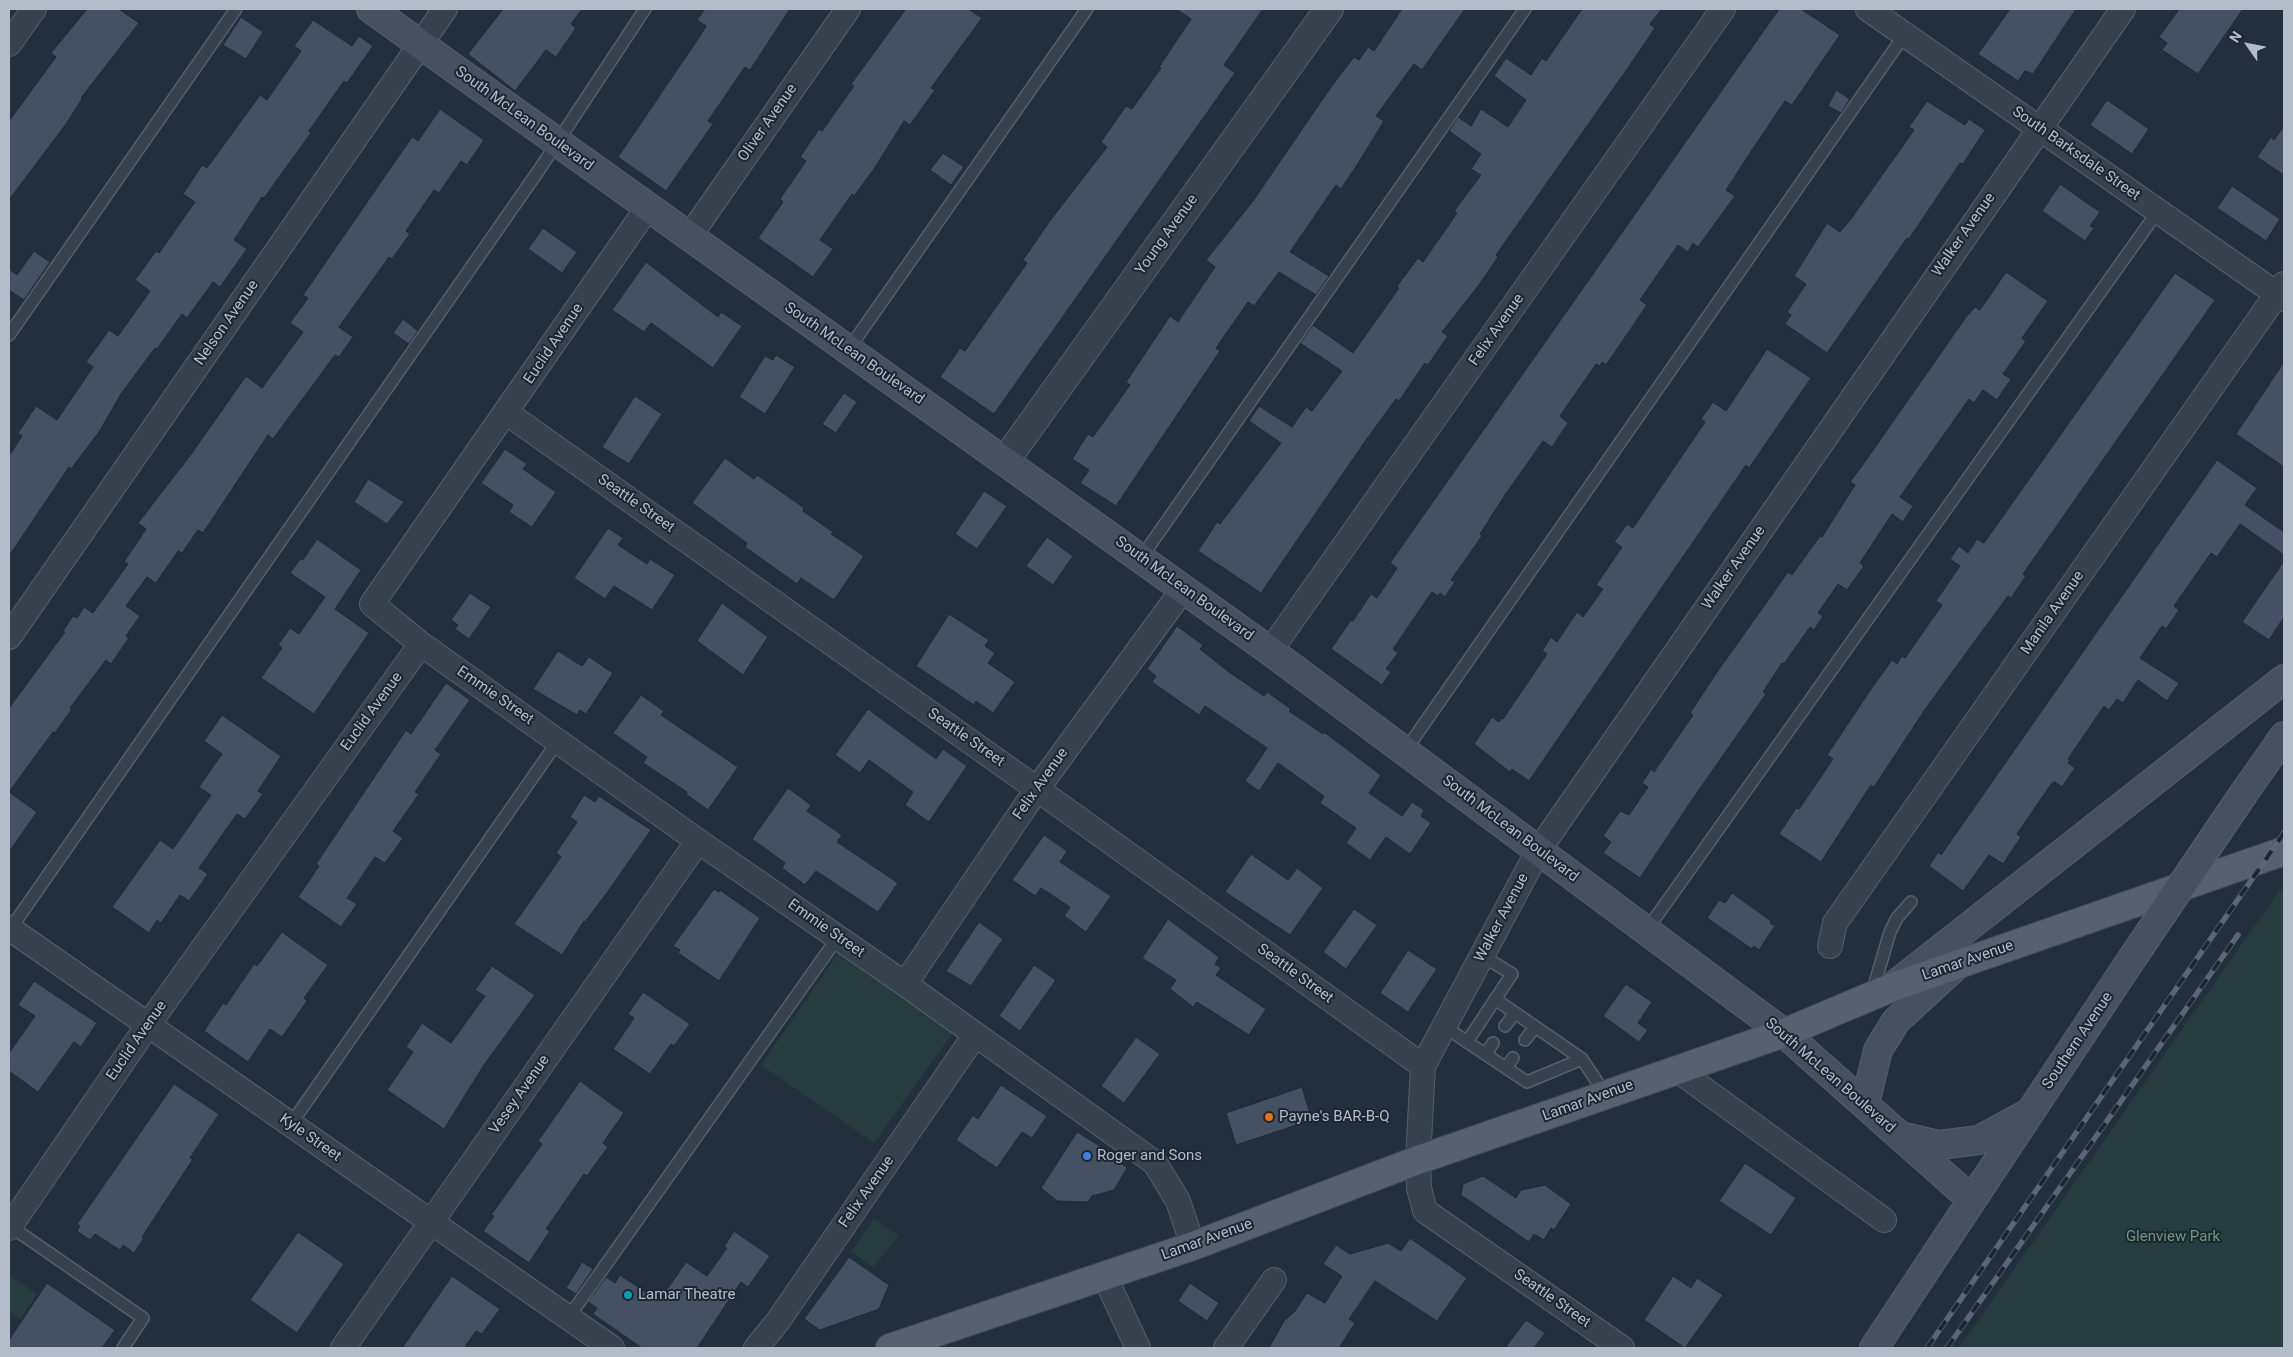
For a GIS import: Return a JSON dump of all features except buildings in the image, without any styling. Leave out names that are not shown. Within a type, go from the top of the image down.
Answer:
[{"type":"main road","name":"South McLean Boulevard","points":[[372,9],[555,142],[1184,588],[1784,1033],[1972,1200]]},
{"type":"main road","points":[[1882,992],[2284,679]]},
{"type":"main road","name":"Southern Avenue","points":[[1874,1348],[2133,957],[2284,736]]},
{"type":"main road","name":"Lamar Avenue","points":[[890,1348],[1193,1246],[1418,1160],[1784,1033],[1882,992],[1958,964],[2284,851]]},
{"type":"main road","points":[[1865,1104],[1878,1050],[1896,1021],[1958,964]]},
{"type":"main road","points":[[1898,1135],[1939,1145],[1980,1140],[2030,1112]]},
{"type":"street","points":[[9,44],[34,9]]},
{"type":"street","name":"Nelson Avenue","points":[[9,637],[445,9]]},
{"type":"street","name":"Oliver Avenue","points":[[689,237],[848,9]]},
{"type":"street","name":"Young Avenue","points":[[1005,461],[1329,9]]},
{"type":"street","name":"Felix Avenue","points":[[1270,651],[1723,9]]},
{"type":"street","name":"South Barksdale Street","points":[[1868,9],[2158,211],[2282,293]]},
{"type":"street","name":"Walker Avenue","points":[[1418,1160],[1424,1066],[1481,955],[1538,851],[2123,9]]},
{"type":"street","name":"Euclid Avenue","points":[[10,1227],[148,1025],[422,644],[372,604],[507,413],[648,207]]},
{"type":"street","name":"Manila Avenue","points":[[1830,946],[1835,923],[2282,293]]},
{"type":"street","name":"Seattle Street","points":[[507,413],[1424,1066]]},
{"type":"street","name":"Felix Avenue","points":[[905,984],[1037,789],[1184,588]]},
{"type":"street","name":"Emmie Street","points":[[422,644],[905,984],[1155,1163],[1178,1201],[1193,1246]]},
{"type":"street","name":"Vesey Avenue","points":[[343,1348],[698,840]]},
{"type":"street","name":"Kyle Street","points":[[9,929],[612,1348]]},
{"type":"street","name":"Felix Avenue","points":[[756,1348],[778,1322],[975,1035]]},
{"type":"street","points":[[1676,1069],[1884,1220]]},
{"type":"street","name":"Seattle Street","points":[[1418,1160],[1420,1188],[1425,1211],[1622,1348]]},
{"type":"street","points":[[1104,1276],[1138,1348]]},
{"type":"street","points":[[1226,1348],[1274,1280]]},
{"type":"lane","points":[[9,335],[236,9]]},
{"type":"lane","points":[[9,929],[539,170],[555,142],[644,9]]},
{"type":"lane","points":[[848,350],[1088,9]]},
{"type":"lane","points":[[1141,558],[1525,9]]},
{"type":"lane","points":[[1405,751],[1905,34]]},
{"type":"lane","points":[[1646,932],[2158,211]]},
{"type":"lane","points":[[291,1124],[558,741]]},
{"type":"lane","points":[[1882,992],[1890,932],[1897,918],[1911,902]]},
{"type":"lane","points":[[568,1318],[838,937]]},
{"type":"lane","points":[[1467,1042],[1512,974],[1481,955]]},
{"type":"lane","points":[[1496,999],[1582,1059],[1605,1094]]},
{"type":"lane","points":[[1506,1026],[1515,1013]]},
{"type":"lane","points":[[1444,1026],[1527,1082],[1582,1059]]},
{"type":"lane","points":[[1525,1040],[1535,1026]]},
{"type":"lane","points":[[1486,1054],[1493,1043]]},
{"type":"lane","points":[[1506,1068],[1513,1058]]},
{"type":"lane","points":[[10,1227],[143,1318],[123,1348]]},
{"type":"green space","name":"Glenview Park","points":[[2284,890],[2284,1348],[1959,1348],[2279,891]]},
{"type":"green space","points":[[839,952],[954,1031],[874,1143],[761,1065]]},
{"type":"green space","points":[[874,1219],[899,1236],[873,1267],[851,1252]]},
{"type":"green space","points":[[9,1275],[37,1294],[20,1319],[9,1311]]},
{"type":"railway","points":[[1927,1348],[2284,833]]},
{"type":"railway","points":[[1947,1348],[2238,935]]},
{"type":"place","name":"Payne's BAR-B-Q","points":[[1269,1117]]},
{"type":"place","name":"Roger and Sons","points":[[1087,1156]]},
{"type":"place","name":"Lamar Theatre","points":[[628,1295]]}]
